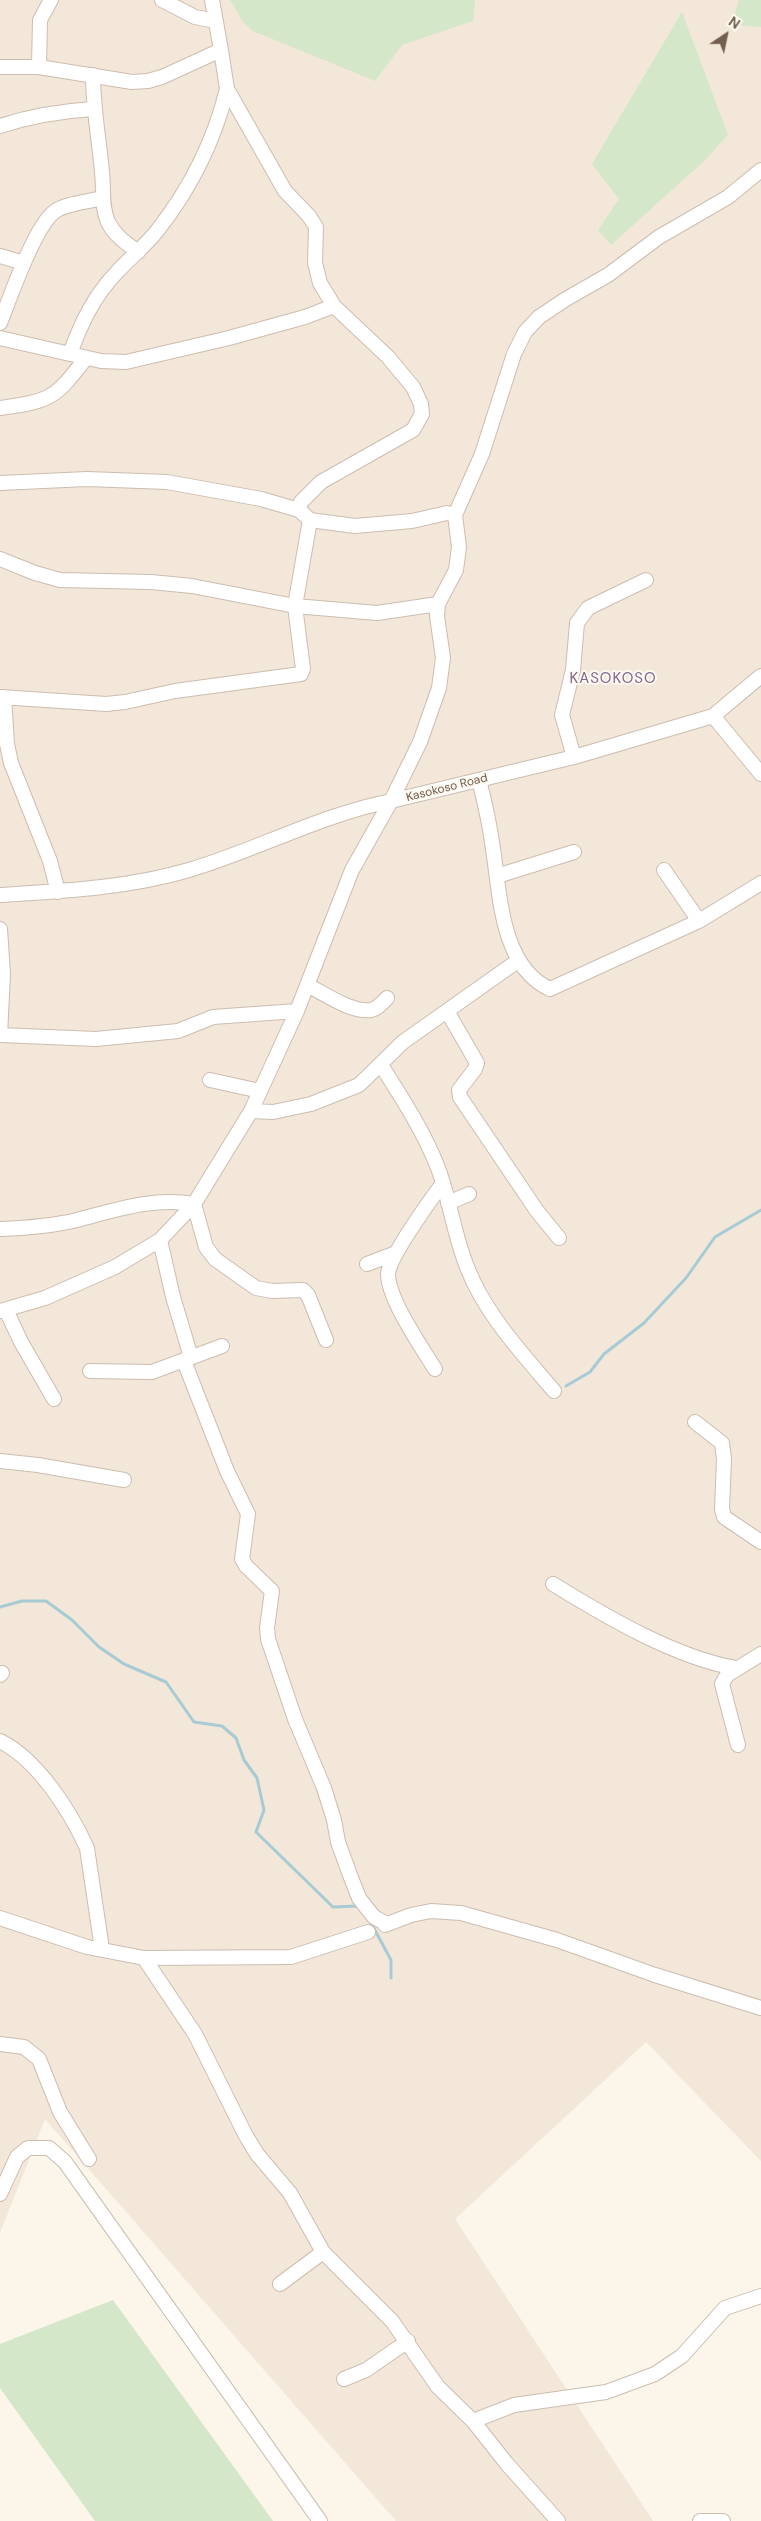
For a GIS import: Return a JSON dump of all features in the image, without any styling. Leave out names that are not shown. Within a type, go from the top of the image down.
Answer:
[{"type":"street","points":[[39,67],[40,20],[51,0]]},
{"type":"street","points":[[162,0],[195,17],[216,21]]},
{"type":"street","points":[[212,0],[227,89],[285,191],[309,216],[316,227],[315,263],[320,283],[334,306],[388,356],[413,387],[421,404],[422,414],[413,430],[321,482],[301,502],[298,510]]},
{"type":"street","points":[[0,67],[39,67],[132,82],[148,81],[221,50]]},
{"type":"street","points":[[93,75],[93,110],[102,175],[102,198],[107,220],[113,231],[138,252]]},
{"type":"street","points":[[70,354],[94,300],[166,219],[191,180],[215,132],[227,89]]},
{"type":"street","points":[[0,126],[26,118],[55,113],[93,110]]},
{"type":"street","points":[[0,895],[58,892],[173,875],[306,826],[391,802],[420,742],[439,688],[442,658],[438,604],[456,570],[459,547],[455,515],[482,454],[514,354],[525,332],[539,317],[608,275],[659,237],[728,197],[761,170]]},
{"type":"street","points":[[0,324],[24,262],[53,212],[102,198]]},
{"type":"street","points":[[0,256],[24,262]]},
{"type":"street","points":[[0,338],[86,358],[114,363],[126,362],[305,317],[334,306]]},
{"type":"street","points":[[0,408],[46,400],[56,394],[86,358]]},
{"type":"street","points":[[0,483],[87,479],[167,482],[220,490],[298,510],[310,520],[368,526],[412,521],[447,513],[455,515]]},
{"type":"street","points":[[58,892],[44,846],[12,763],[7,744],[2,697],[106,704],[125,702],[175,690],[299,675],[303,670],[295,606],[310,520]]},
{"type":"street","points":[[0,559],[35,573],[60,580],[151,582],[192,586],[295,606],[377,613],[438,604]]},
{"type":"street","points":[[574,757],[562,715],[573,670],[577,623],[588,608],[646,580]]},
{"type":"street","name":"Kasokoso Road","points":[[3,1310],[45,1298],[115,1267],[160,1240],[194,1204],[251,1111],[297,1011],[352,870],[391,802],[574,757],[713,716],[761,676]]},
{"type":"street","points":[[713,716],[761,774]]},
{"type":"street","points":[[479,780],[508,937],[519,960],[539,983],[554,989],[699,921],[761,883]]},
{"type":"street","points":[[497,876],[574,852]]},
{"type":"street","points":[[664,870],[699,921]]},
{"type":"street","points":[[0,928],[3,974],[0,1035],[96,1039],[122,1037],[178,1031],[213,1017],[297,1011]]},
{"type":"street","points":[[251,1111],[273,1112],[312,1104],[358,1085],[381,1066],[403,1042],[519,960]]},
{"type":"street","points":[[307,985],[352,1007],[365,1010],[374,1009],[387,998]]},
{"type":"street","points":[[447,1012],[477,1063],[475,1069],[459,1090],[460,1097],[537,1211],[559,1238]]},
{"type":"street","points":[[381,1066],[397,1089],[432,1154],[443,1183],[467,1266],[482,1298],[514,1344],[554,1391]]},
{"type":"street","points":[[210,1080],[260,1091]]},
{"type":"street","points":[[435,1370],[405,1319],[390,1285],[389,1268],[396,1254],[443,1183]]},
{"type":"street","points":[[448,1204],[469,1194]]},
{"type":"street","points":[[0,1229],[74,1221],[144,1202],[168,1201],[194,1204],[209,1254],[256,1288],[272,1291],[303,1290],[308,1295],[326,1340]]},
{"type":"street","points":[[160,1240],[187,1359],[227,1471],[248,1514],[242,1559],[246,1566],[272,1591],[267,1628],[268,1639],[295,1719],[324,1788],[343,1857],[359,1898],[374,1917],[386,1925],[411,1915],[431,1911],[461,1913],[556,1940],[655,1976],[761,2008]]},
{"type":"street","points":[[367,1264],[396,1254]]},
{"type":"street","points":[[3,1310],[54,1399]]},
{"type":"street","points":[[90,1372],[152,1372],[222,1346]]},
{"type":"street","points":[[695,1422],[722,1443],[724,1459],[722,1509],[724,1518],[761,1542]]},
{"type":"street","points":[[0,1462],[38,1465],[124,1480]]},
{"type":"street","points":[[553,1584],[604,1616],[676,1650],[718,1665],[736,1668]]},
{"type":"street","points":[[738,1745],[722,1684],[727,1675],[736,1668],[761,1654]]},
{"type":"street","points":[[0,1742],[26,1759],[66,1808],[81,1834],[87,1848],[102,1949]]},
{"type":"street","points":[[0,1918],[79,1944],[144,1958],[290,1957],[368,1932]]},
{"type":"street","points":[[144,1958],[195,2034],[246,2136],[257,2154],[290,2193],[323,2252],[369,2295],[408,2341],[438,2387],[473,2421],[506,2464],[558,2521]]},
{"type":"street","points":[[1,2045],[24,2047],[39,2059],[60,2112],[89,2159]]},
{"type":"street","points":[[0,2194],[17,2158],[28,2148],[49,2148],[65,2162],[320,2521]]},
{"type":"street","points":[[280,2284],[323,2252]]},
{"type":"street","points":[[473,2421],[514,2405],[606,2392],[655,2374],[682,2356],[725,2308],[761,2296]]},
{"type":"street","points":[[344,2380],[366,2370],[408,2341]]},
{"type":"street","points":[[700,2521],[723,2521]]},
{"type":"shaded area","points":[[0,0],[761,0],[761,2161],[646,2042],[455,2219],[653,2521],[396,2521],[45,2119],[0,2233]]},
{"type":"green space","points":[[230,0],[475,0],[473,21],[402,45],[375,81],[253,31],[243,22]]},
{"type":"green space","points":[[739,0],[761,0],[761,27],[731,25]]},
{"type":"green space","points":[[682,12],[728,135],[704,161],[611,245],[598,230],[619,199],[592,164]]},
{"type":"green space","points":[[113,2300],[273,2521],[95,2521],[0,2388],[0,2344]]},
{"type":"waterway","points":[[566,1386],[590,1372],[604,1354],[644,1323],[686,1278],[715,1237],[761,1210]]},
{"type":"waterway","points":[[0,1607],[22,1601],[46,1601],[72,1620],[99,1647],[124,1664],[166,1682],[194,1722],[222,1726],[236,1738],[244,1760],[257,1778],[264,1810],[256,1832],[333,1907],[358,1906],[360,1909]]},
{"type":"waterway","points":[[370,1921],[391,1960],[391,1978]]},
{"type":"district","name":"KASOKOSO","points":[[613,679]]}]
